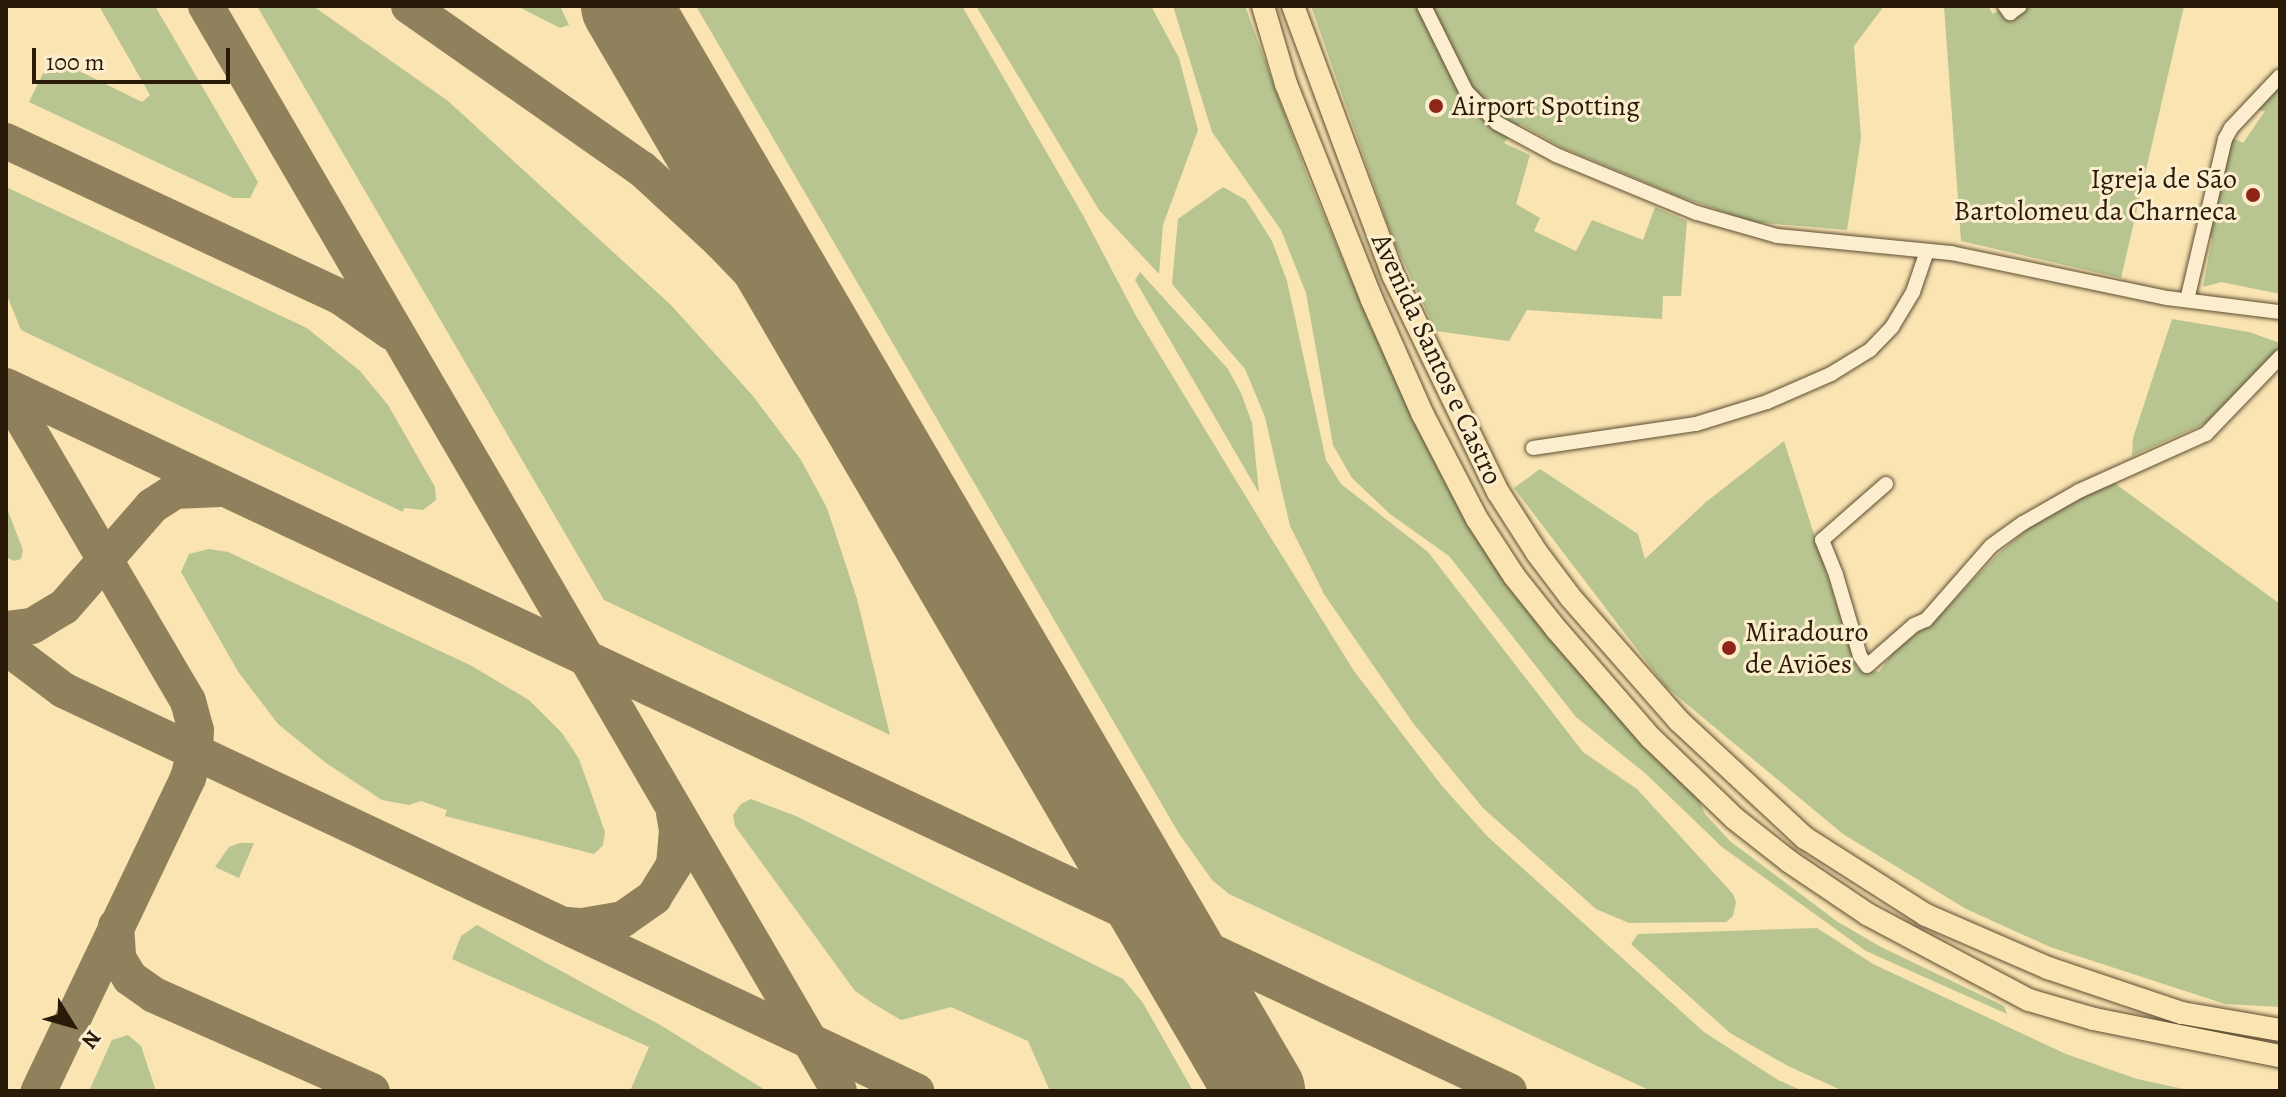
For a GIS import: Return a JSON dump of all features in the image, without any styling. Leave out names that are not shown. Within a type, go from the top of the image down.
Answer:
[{"type":"main road","name":"Avenida Santos e Castro","points":[[1263,6],[1286,84],[1372,300],[1422,413],[1470,505],[1514,576],[1651,738],[1734,818],[1790,862],[1867,914],[2029,1000],[2094,1019],[2280,1056]]},
{"type":"main road","name":"Avenida Santos e Castro","points":[[1293,6],[1393,275],[1498,492],[1537,553],[1571,598],[1679,721],[1805,838],[1926,915],[2048,968],[2182,1013],[2280,1030]]},
{"type":"street","points":[[1424,6],[1466,91],[1481,109],[1516,135],[1666,202],[1737,226],[1810,241],[1927,251],[2187,300],[2280,312]]},
{"type":"street","points":[[2187,300],[2225,139],[2231,128],[2280,76]]},
{"type":"street","points":[[1533,448],[1696,424],[1767,402],[1831,374],[1870,350],[1892,327],[1913,292],[1927,251]]},
{"type":"street","points":[[1886,484],[1822,540],[1836,575],[1860,656],[1867,666],[1914,625],[1926,620],[1991,546],[2023,523],[2079,491],[2206,434],[2280,357]]},
{"type":"green space","points":[[99,6],[155,6],[258,182],[250,198],[233,198],[29,102],[51,57],[142,102],[150,95]]},
{"type":"green space","points":[[257,6],[313,6],[448,101],[671,305],[753,396],[801,460],[827,508],[857,599],[890,735],[604,600]]},
{"type":"green space","points":[[517,6],[560,6],[569,25],[560,28]]},
{"type":"green space","points":[[696,6],[962,6],[1084,217],[1136,316],[1271,538],[1354,671],[1442,786],[1488,837],[1704,1032],[1778,1080],[1803,1091],[1651,1091],[1229,894],[1212,880],[1178,832]]},
{"type":"green space","points":[[976,6],[1151,6],[1179,58],[1198,130],[1163,225],[1159,274],[1099,210]]},
{"type":"green space","points":[[1173,6],[1245,6],[1308,178],[1371,327],[1432,441],[1499,558],[1697,795],[1705,814],[1730,841],[1838,922],[1881,947],[2004,1006],[2007,1014],[1866,951],[1722,847],[1646,774],[1576,717],[1449,556],[1390,514],[1352,478],[1333,445],[1306,293],[1281,230],[1212,132]]},
{"type":"green space","points":[[1311,6],[1884,6],[1854,46],[1861,138],[1847,230],[1753,222],[1678,196],[1561,147],[1520,124],[1504,143],[1530,155],[1516,204],[1540,218],[1534,231],[1576,251],[1592,220],[1643,240],[1655,207],[1687,221],[1681,296],[1663,296],[1662,319],[1527,310],[1509,341],[1436,331],[1394,242]]},
{"type":"green space","points":[[1944,6],[1988,6],[1993,14],[2005,6],[2184,6],[2121,278],[1961,241]]},
{"type":"green space","points":[[2280,85],[2280,294],[2221,282],[2203,287],[2212,239],[2204,232],[2208,208],[2233,138],[2243,143],[2265,111],[2257,110]]},
{"type":"green space","points":[[6,187],[307,328],[360,371],[388,405],[435,487],[436,500],[423,510],[404,508],[403,512],[21,330],[6,293]]},
{"type":"green space","points":[[1223,187],[1246,200],[1272,241],[1287,281],[1326,460],[1341,484],[1428,552],[1583,752],[1637,789],[1733,894],[1736,902],[1733,916],[1726,922],[1629,923],[1596,909],[1483,808],[1413,723],[1324,594],[1290,526],[1265,417],[1245,369],[1172,284],[1178,219]]},
{"type":"green space","points":[[1140,272],[1228,369],[1241,393],[1252,423],[1259,493],[1135,280]]},
{"type":"green space","points":[[2172,319],[2249,332],[2280,343],[2280,347],[2206,423],[2132,456],[2133,438]]},
{"type":"green space","points":[[1784,441],[1857,668],[1879,672],[1894,651],[1938,617],[1998,554],[2036,522],[2113,482],[2280,604],[2280,1007],[2225,1004],[2050,947],[1966,909],[1843,834],[1665,686],[1514,488],[1540,469],[1638,534],[1645,559],[1706,502]]},
{"type":"green space","points":[[6,506],[23,550],[21,559],[14,561],[6,557]]},
{"type":"green space","points":[[209,549],[228,552],[470,665],[529,700],[562,733],[579,759],[605,832],[603,845],[594,854],[445,816],[447,810],[421,801],[409,805],[382,800],[326,763],[278,724],[239,673],[181,572],[189,554]]},
{"type":"green space","points":[[751,799],[796,816],[1123,979],[1143,1003],[1193,1091],[1050,1091],[1028,1041],[951,1007],[901,1020],[874,1004],[855,991],[735,826],[733,815],[741,804]]},
{"type":"green space","points":[[254,843],[239,878],[215,867],[229,847]]},
{"type":"green space","points":[[477,925],[662,1026],[767,1091],[630,1091],[649,1047],[452,959],[461,936]]},
{"type":"green space","points":[[1817,928],[1873,964],[2066,1054],[2137,1079],[2193,1091],[1843,1091],[1788,1066],[1730,1033],[1631,944],[1638,934]]},
{"type":"green space","points":[[128,1035],[141,1046],[156,1091],[89,1091],[112,1040]]},
{"type":"taxiway","points":[[206,6],[839,1091]]},
{"type":"taxiway","points":[[409,6],[642,169],[720,241],[779,302],[857,401]]},
{"type":"taxiway","points":[[6,141],[342,298],[391,332]]},
{"type":"taxiway","points":[[6,386],[1509,1091]]},
{"type":"taxiway","points":[[6,391],[188,701],[196,730],[195,752],[188,778],[39,1091]]},
{"type":"taxiway","points":[[6,629],[32,626],[64,607],[152,506],[175,491],[220,489]]},
{"type":"taxiway","points":[[6,647],[63,690],[916,1091]]},
{"type":"taxiway","points":[[567,925],[583,926],[623,919],[654,897],[674,865],[677,830],[674,813]]},
{"type":"taxiway","points":[[116,926],[118,958],[130,978],[154,995],[372,1091]]},
{"type":"taxiway","points":[[1208,1002],[1248,1091]]},
{"type":"runway","points":[[626,6],[1260,1091]]},
{"type":"place","name":"Airport Spotting","points":[[1436,106]]},
{"type":"place","name":"Igreja de São Bartolomeu da Charneca","points":[[2253,195]]},
{"type":"place","name":"Miradouro de Aviões","points":[[1729,648]]}]
